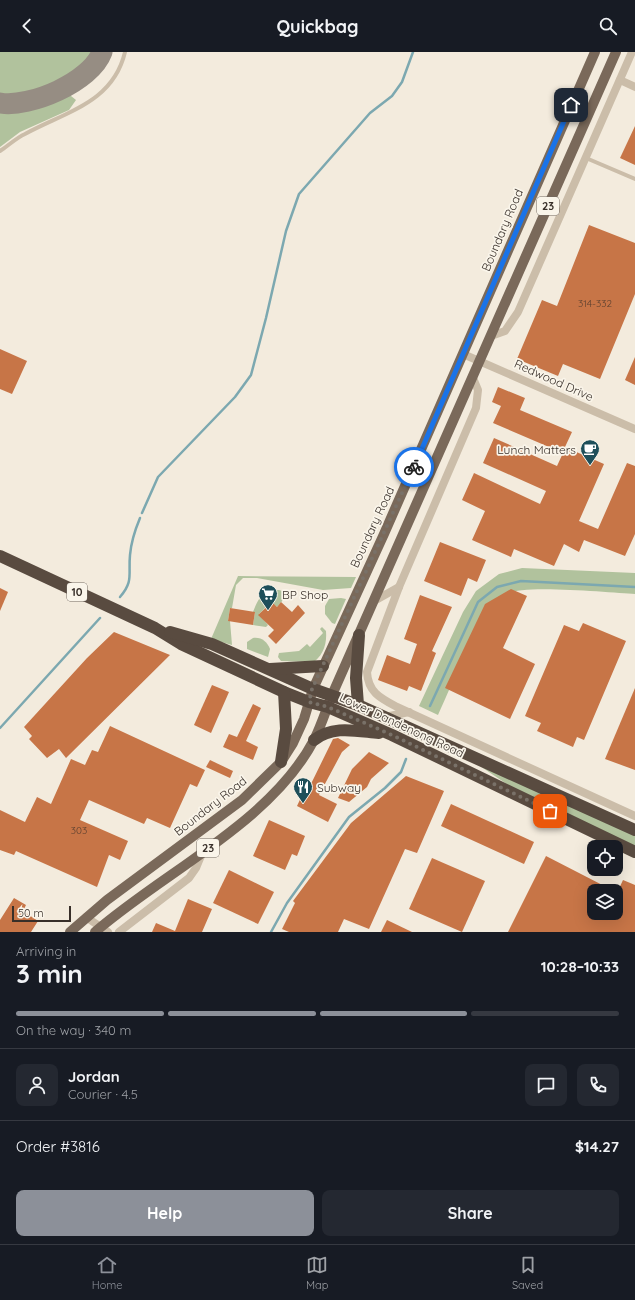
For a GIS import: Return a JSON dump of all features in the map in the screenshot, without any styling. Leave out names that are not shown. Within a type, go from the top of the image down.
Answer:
[{"type":"highway","name":"Lower Dandenong Road","points":[[0,556],[155,628],[181,644],[284,692],[309,702],[330,701],[358,705],[635,830]]},
{"type":"highway","name":"Lower Dandenong Road","points":[[155,628],[212,644],[312,689],[330,701],[392,735],[635,852]]},
{"type":"highway","points":[[358,705],[356,678],[359,635]]},
{"type":"highway","points":[[268,669],[323,666]]},
{"type":"highway","points":[[281,762],[286,729],[284,692]]},
{"type":"highway","points":[[314,740],[326,732],[334,730],[392,735]]},
{"type":"main road","name":"Boundary Road","points":[[70,932],[86,917],[232,808],[281,762],[293,743],[304,719],[312,689],[384,534],[595,52]]},
{"type":"main road","name":"23","points":[[102,930],[253,813],[289,776],[314,740],[616,52]]},
{"type":"street","points":[[491,336],[505,331],[518,312],[632,52]]},
{"type":"street","points":[[620,80],[635,88]]},
{"type":"street","name":"Redwood Drive","points":[[463,354],[635,429]]},
{"type":"street","points":[[374,601],[399,587],[476,408],[478,390],[473,378]]},
{"type":"street","name":"Lower Dandenong Road","points":[[399,587],[367,672],[367,682],[372,690],[385,701],[635,816]]},
{"type":"street","name":"Lower Dandenong Road","points":[[385,717],[409,712]]},
{"type":"street","points":[[119,932],[189,878],[196,868],[204,851]]},
{"type":"street","points":[[86,917],[102,930]]},
{"type":"lane","points":[[0,151],[24,134],[69,114],[94,99],[115,78],[126,52]]},
{"type":"lane","points":[[585,157],[635,179]]},
{"type":"green space","points":[[0,52],[96,52],[89,62],[79,71],[54,86],[26,95],[12,97],[0,96]]},
{"type":"green space","points":[[66,92],[76,100],[69,110],[20,132],[0,147],[0,109],[24,108]]},
{"type":"green space","points":[[522,568],[635,573],[635,594],[548,589],[516,591],[507,594],[496,604],[486,617],[459,667],[438,715],[419,706],[463,612],[476,591],[499,574]]},
{"type":"green space","points":[[238,576],[356,577],[351,588],[323,590],[257,578],[243,578],[236,585],[232,608],[230,608],[228,621],[230,621],[232,645],[211,639]]},
{"type":"green space","points":[[270,590],[279,590],[289,593],[277,607],[271,602],[259,614],[268,625],[266,627],[253,625],[255,612],[253,612],[256,605],[261,596]]},
{"type":"green space","points":[[329,599],[346,599],[335,624],[332,623],[325,614],[325,606]]},
{"type":"green space","points":[[322,627],[326,631],[326,640],[322,652],[314,662],[281,661],[278,657],[279,653],[299,651],[307,644],[310,647],[323,633],[320,629]]},
{"type":"green space","points":[[253,638],[264,640],[270,649],[268,657],[247,649],[247,642]]},
{"type":"green space","points":[[480,766],[635,833],[635,846],[623,840],[514,789]]},
{"type":"building","points":[[635,126],[635,165],[620,158]]},
{"type":"building","points":[[589,225],[635,243],[635,294],[600,379],[563,364],[558,376],[517,359],[542,300],[557,306]]},
{"type":"building","points":[[0,349],[27,361],[12,394],[0,389]]},
{"type":"building","points":[[635,357],[635,385],[625,380]]},
{"type":"building","points":[[498,387],[525,398],[520,410],[572,432],[565,447],[604,464],[579,521],[598,529],[627,463],[635,466],[635,534],[625,556],[584,540],[579,552],[564,544],[554,566],[514,549],[511,557],[472,540],[485,511],[462,500],[474,473],[540,504],[546,491],[483,463],[494,438],[557,466],[563,453],[493,423],[501,406],[492,402]]},
{"type":"building","points":[[440,542],[486,560],[477,582],[468,578],[461,596],[424,581]]},
{"type":"building","points":[[0,588],[8,592],[0,611]]},
{"type":"building","points":[[511,589],[527,596],[503,648],[535,664],[510,719],[445,688],[485,604]]},
{"type":"building","points":[[420,595],[452,607],[432,651],[436,653],[421,691],[409,686],[407,691],[378,680],[387,655],[410,664],[417,644],[404,639]]},
{"type":"building","points":[[272,602],[277,607],[281,602],[292,612],[298,605],[305,613],[276,644],[268,636],[274,630],[258,615]]},
{"type":"building","points":[[230,608],[255,612],[253,625],[228,621]]},
{"type":"building","points":[[583,623],[626,641],[584,740],[577,737],[573,747],[537,731],[541,723],[525,716],[564,625],[579,631]]},
{"type":"building","points":[[114,632],[170,655],[66,758],[59,749],[47,758],[29,739],[32,736],[24,727],[87,658]]},
{"type":"building","points":[[212,685],[229,692],[211,733],[194,725]]},
{"type":"building","points":[[635,688],[635,770],[605,759]]},
{"type":"building","points":[[253,704],[261,708],[246,741],[258,747],[253,760],[223,747],[229,734],[237,737]]},
{"type":"building","points":[[110,726],[205,770],[197,787],[190,784],[170,828],[147,818],[144,824],[89,800],[80,820],[128,841],[120,860],[109,855],[97,887],[16,851],[14,855],[0,850],[0,810],[25,822],[37,797],[51,804],[71,759],[85,765],[92,750],[98,752]]},
{"type":"building","points":[[338,738],[350,745],[342,752],[319,795],[337,804],[328,822],[297,806],[305,789],[308,790],[333,739]]},
{"type":"building","points":[[369,752],[389,763],[371,779],[367,787],[349,802],[338,798],[352,769]]},
{"type":"building","points":[[210,760],[233,771],[230,778],[206,767]]},
{"type":"building","points":[[406,776],[444,791],[417,853],[405,849],[369,929],[344,919],[338,932],[289,932],[282,929],[295,903],[293,901],[351,823]]},
{"type":"building","points":[[451,804],[534,842],[524,864],[441,826]]},
{"type":"building","points":[[269,820],[305,836],[297,856],[292,854],[285,870],[253,856]]},
{"type":"building","points":[[546,856],[600,884],[587,884],[587,920],[623,920],[623,884],[621,884],[623,880],[635,885],[635,932],[508,932]]},
{"type":"building","points":[[432,858],[485,881],[462,932],[409,909]]},
{"type":"building","points":[[229,870],[274,892],[258,924],[213,903]]},
{"type":"building","points":[[14,898],[26,905],[23,911],[38,921],[31,932],[0,932],[0,920]]},
{"type":"building","points":[[188,899],[212,909],[202,932],[152,932],[156,923],[175,931]]},
{"type":"building","points":[[387,920],[412,932],[381,932]]},
{"type":"waterway","points":[[142,513],[158,477],[235,397],[251,375],[286,231],[299,194],[370,113],[392,96],[402,82],[413,52]]},
{"type":"waterway","points":[[120,597],[129,582],[131,546],[140,518]]},
{"type":"waterway","points":[[430,706],[478,602],[497,587],[521,581],[635,587]]},
{"type":"waterway","points":[[0,728],[100,618]]},
{"type":"waterway","points":[[271,932],[287,903],[349,817],[385,788],[401,772],[406,759]]},
{"type":"taxiway","points":[[0,103],[27,101],[58,91],[73,83],[86,73],[96,63],[102,52]]},
{"type":"way so far","points":[[414,467],[312,689],[309,702],[328,707],[392,735],[550,811]]},
{"type":"place","name":"Lunch Matters","points":[[590,466]]},
{"type":"place","name":"BP Shop","points":[[268,611]]},
{"type":"place","name":"Subway","points":[[303,804]]},
{"type":"route","points":[[414,467],[571,105]]}]
